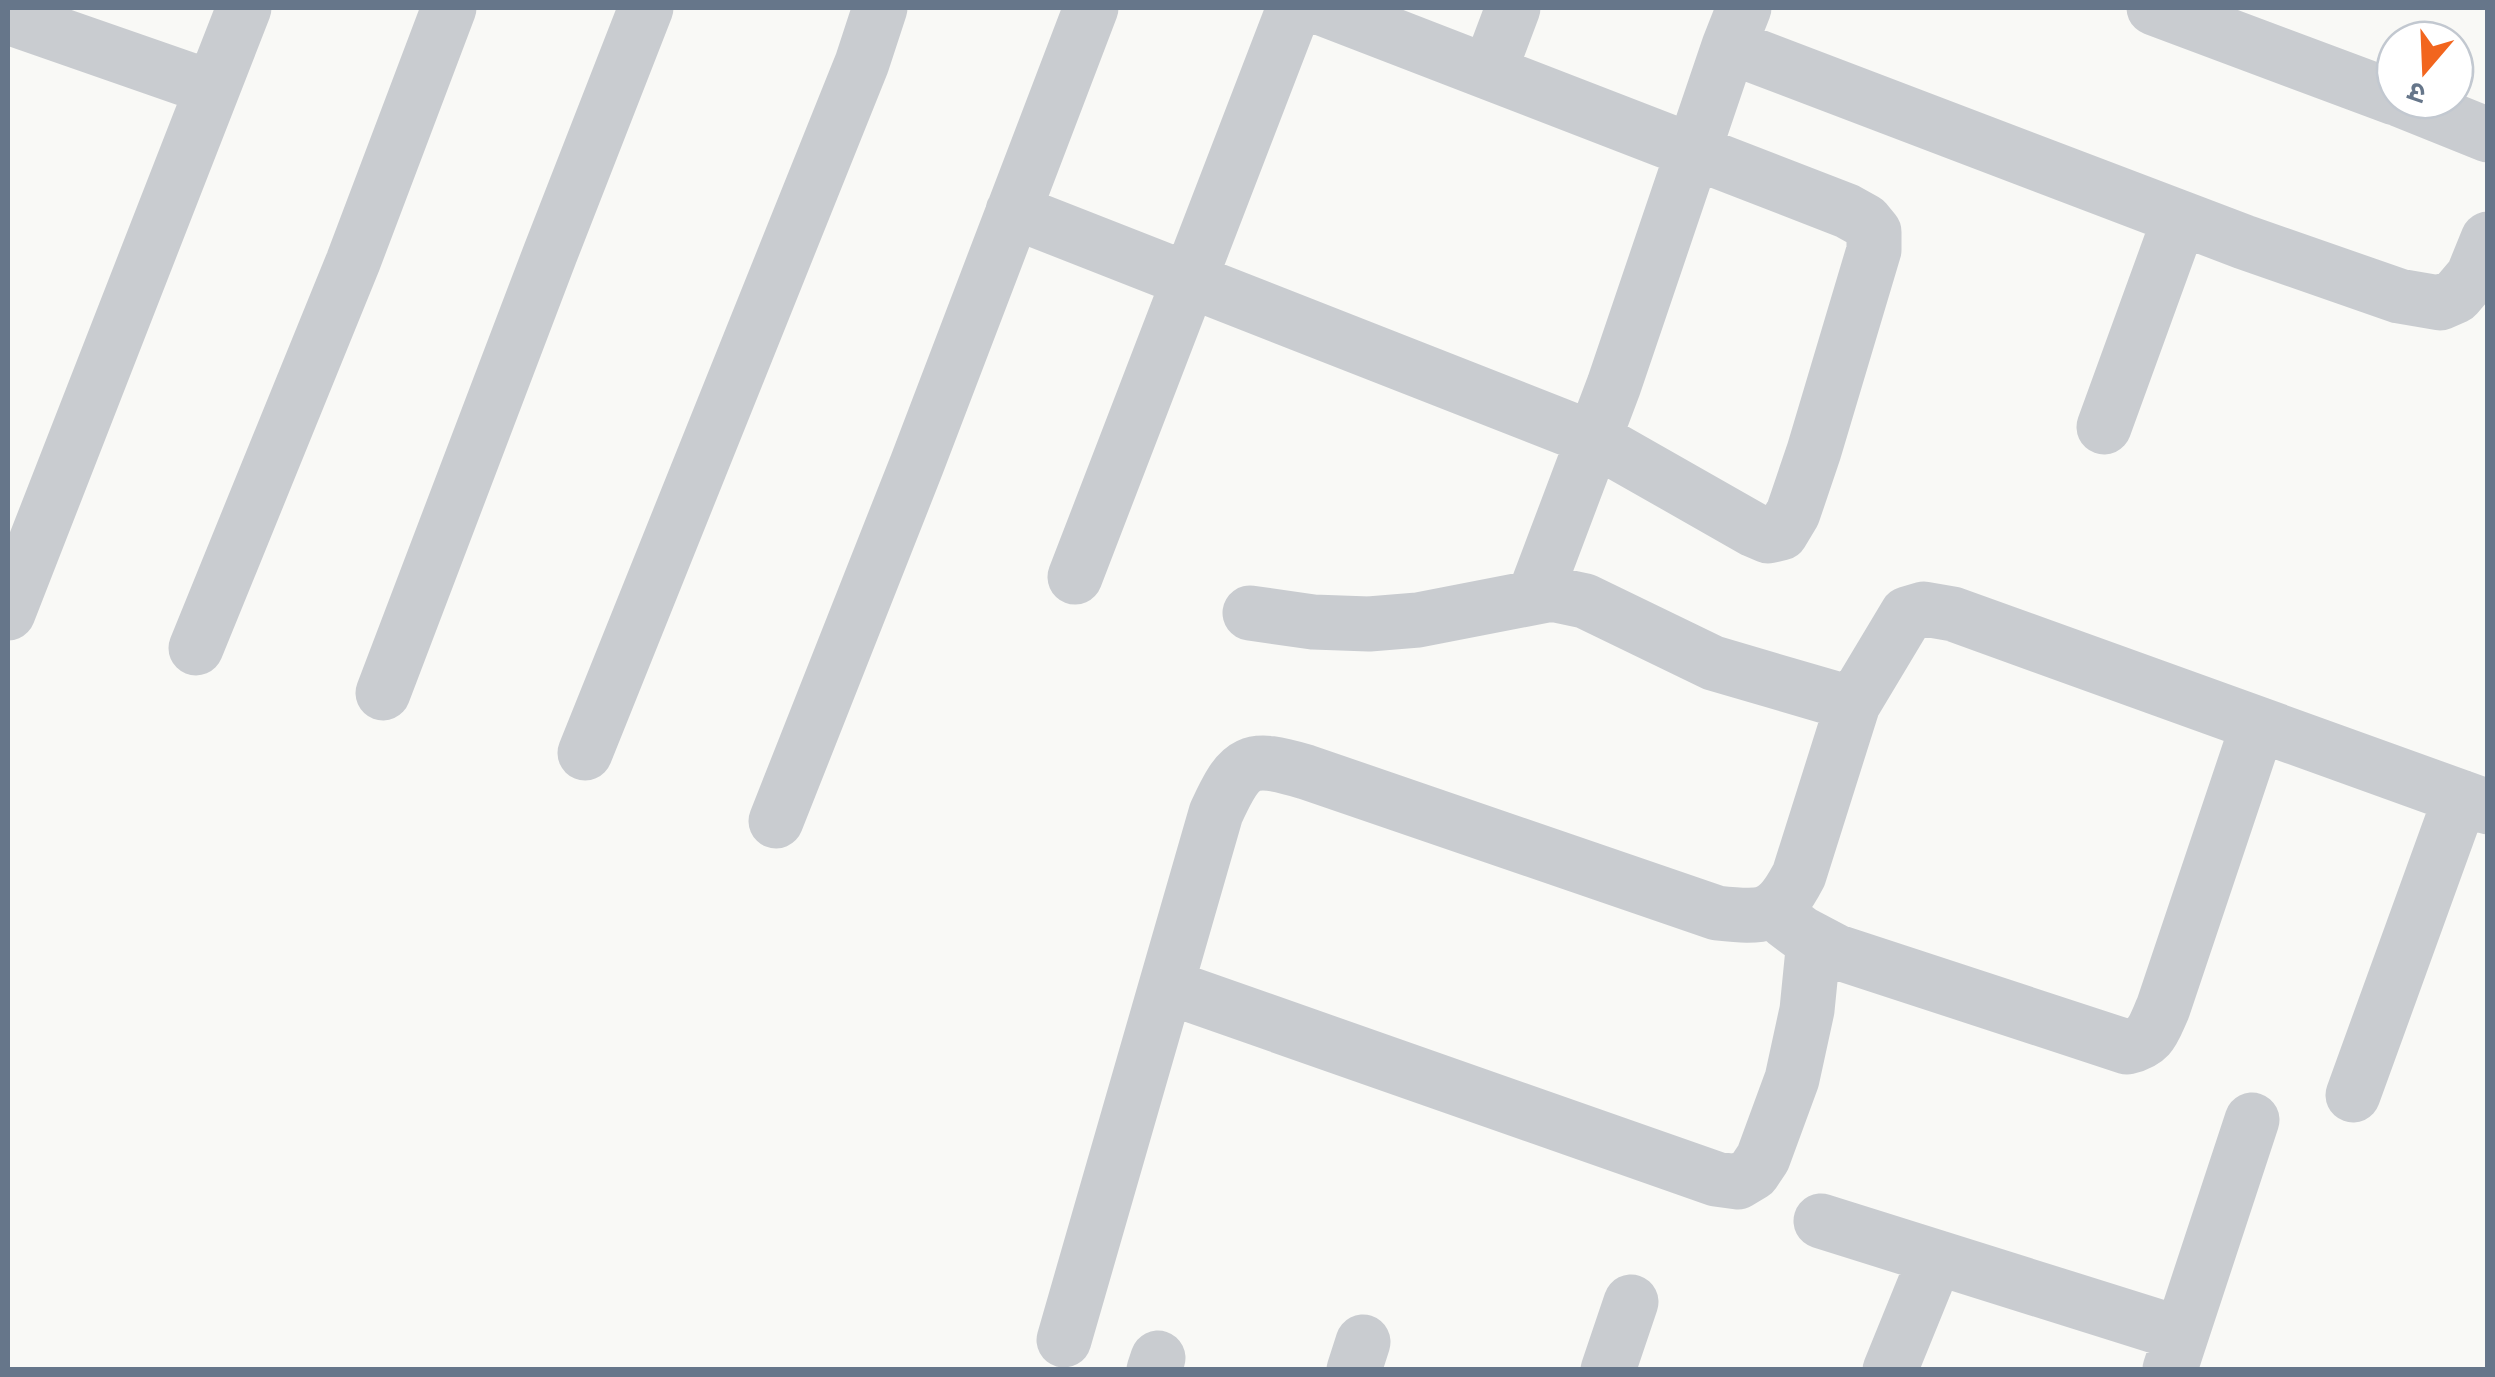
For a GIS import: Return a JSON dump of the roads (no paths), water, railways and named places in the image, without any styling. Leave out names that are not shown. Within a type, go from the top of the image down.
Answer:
[{"type":"street","points":[[10,602],[244,8]]},
{"type":"street","points":[[196,648],[353,262],[449,8]]},
{"type":"street","points":[[384,693],[646,8]]},
{"type":"street","points":[[585,753],[862,63],[880,8]]},
{"type":"street","points":[[776,821],[1091,8]]},
{"type":"street","points":[[1075,577],[1294,8]]},
{"type":"street","points":[[1013,211],[1594,439],[1754,530],[1768,536],[1781,533],[1794,512],[1866,280],[1874,232],[1865,221],[1694,150],[1322,8]]},
{"type":"street","points":[[1489,72],[1513,8]]},
{"type":"street","points":[[2154,8],[2375,90]]},
{"type":"street","points":[[8,17],[212,88]]},
{"type":"street","points":[[1534,597],[1594,439],[1737,26],[2180,218],[2398,296],[2440,302],[2456,296],[2472,276],[2488,239]]},
{"type":"street","points":[[2450,120],[2488,135]]},
{"type":"street","points":[[2104,427],[2180,218]]},
{"type":"street","points":[[1250,613],[1313,622],[1369,624],[1418,620],[1552,594],[1585,601],[1713,663],[1853,704]]},
{"type":"street","points":[[1166,986],[1698,1173],[1738,1182],[1753,1173],[1763,1158],[1792,1078],[1806,1010],[1793,926],[1785,901],[1799,875],[1853,704],[1907,614],[1924,609],[1953,614],[2474,802],[2353,1095]]},
{"type":"street","points":[[1064,1340],[1216,814],[1230,782],[1249,765],[1268,761],[1306,772],[1717,912],[1793,926],[1837,952],[2127,1047],[2142,1043],[2162,1008],[2258,724]]},
{"type":"street","points":[[1821,1221],[1936,1257],[2172,1360],[2252,1120]]},
{"type":"street","points":[[1890,1370],[1936,1257]]},
{"type":"street","points":[[1608,1370],[1631,1302]]}]
